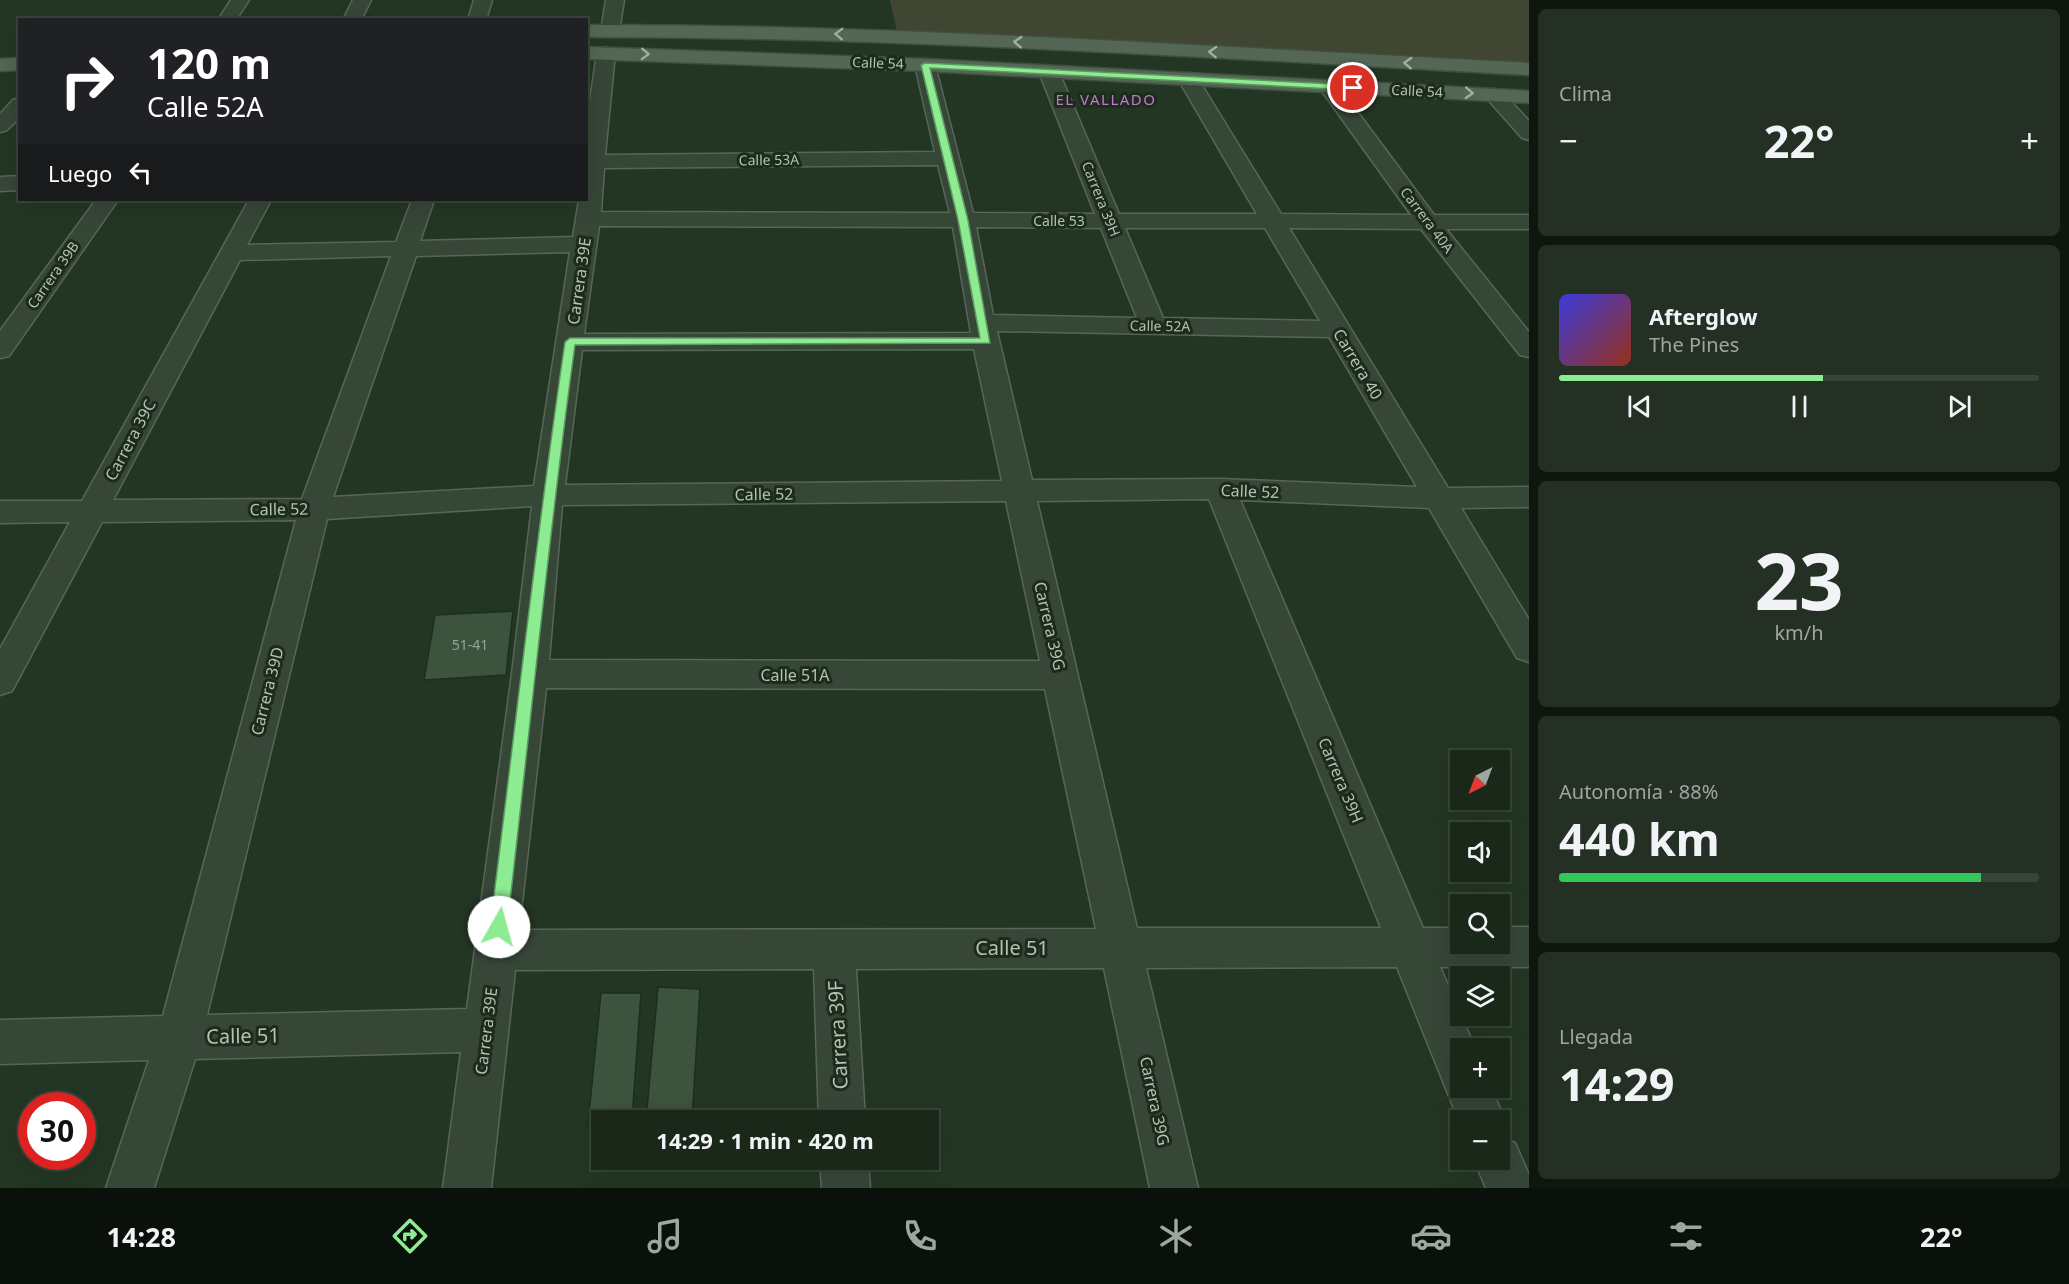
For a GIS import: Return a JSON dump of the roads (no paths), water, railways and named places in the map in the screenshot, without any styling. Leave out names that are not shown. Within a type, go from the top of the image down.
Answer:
[{"type":"main road","name":"Calle 54","points":[[597,42],[898,36],[1529,69]]},
{"type":"main road","name":"Calle 54","points":[[597,42],[925,65],[1529,97]]},
{"type":"main road","points":[[0,65],[18,64]]},
{"type":"street","points":[[227,18],[240,0]]},
{"type":"street","points":[[353,18],[362,0]]},
{"type":"street","points":[[478,18],[483,0]]},
{"type":"street","name":"Carrera 39E","points":[[467,1188],[530,674],[548,495],[586,232],[593,162],[597,42],[615,0]]},
{"type":"street","name":"Carrera 39G","points":[[925,65],[963,220],[984,332],[1174,1188]]},
{"type":"street","name":"Carrera 39H","points":[[1049,72],[1152,326]]},
{"type":"street","name":"Carrera 40","points":[[1188,79],[1529,649]]},
{"type":"street","name":"Carrera 40A","points":[[1329,87],[1427,221],[1529,349]]},
{"type":"street","points":[[1494,95],[1529,134]]},
{"type":"street","points":[[0,126],[18,106]]},
{"type":"street","name":"Calle 53A","points":[[593,162],[946,158]]},
{"type":"street","points":[[0,184],[18,183]]},
{"type":"street","name":"Carrera 39B","points":[[0,350],[106,201]]},
{"type":"street","name":"Carrera 39C","points":[[0,681],[259,201]]},
{"type":"street","name":"Carrera 39D","points":[[130,1188],[179,1038],[314,509],[423,201]]},
{"type":"street","name":"Calle 53","points":[[232,253],[405,250],[586,232],[963,220],[1529,222]]},
{"type":"street","name":"Calle 52A","points":[[570,342],[1152,326],[1337,328]]},
{"type":"street","name":"Carrera 39H","points":[[1220,489],[1450,1043]]},
{"type":"street","name":"Calle 52","points":[[0,512],[314,509],[548,495],[1220,489],[1438,498],[1529,497]]},
{"type":"street","name":"Calle 51A","points":[[530,674],[1061,675]]},
{"type":"street","name":"Calle 51","points":[[496,950],[1529,947]]},
{"type":"street","name":"Carrera 39F","points":[[834,949],[842,1110]]},
{"type":"street","name":"Calle 51","points":[[0,1042],[486,1030]]},
{"type":"street","points":[[845,1170],[846,1188]]},
{"type":"street","points":[[1502,1170],[1510,1188]]},
{"type":"district","name":"EL VALLADO","points":[[1106,100]]}]
